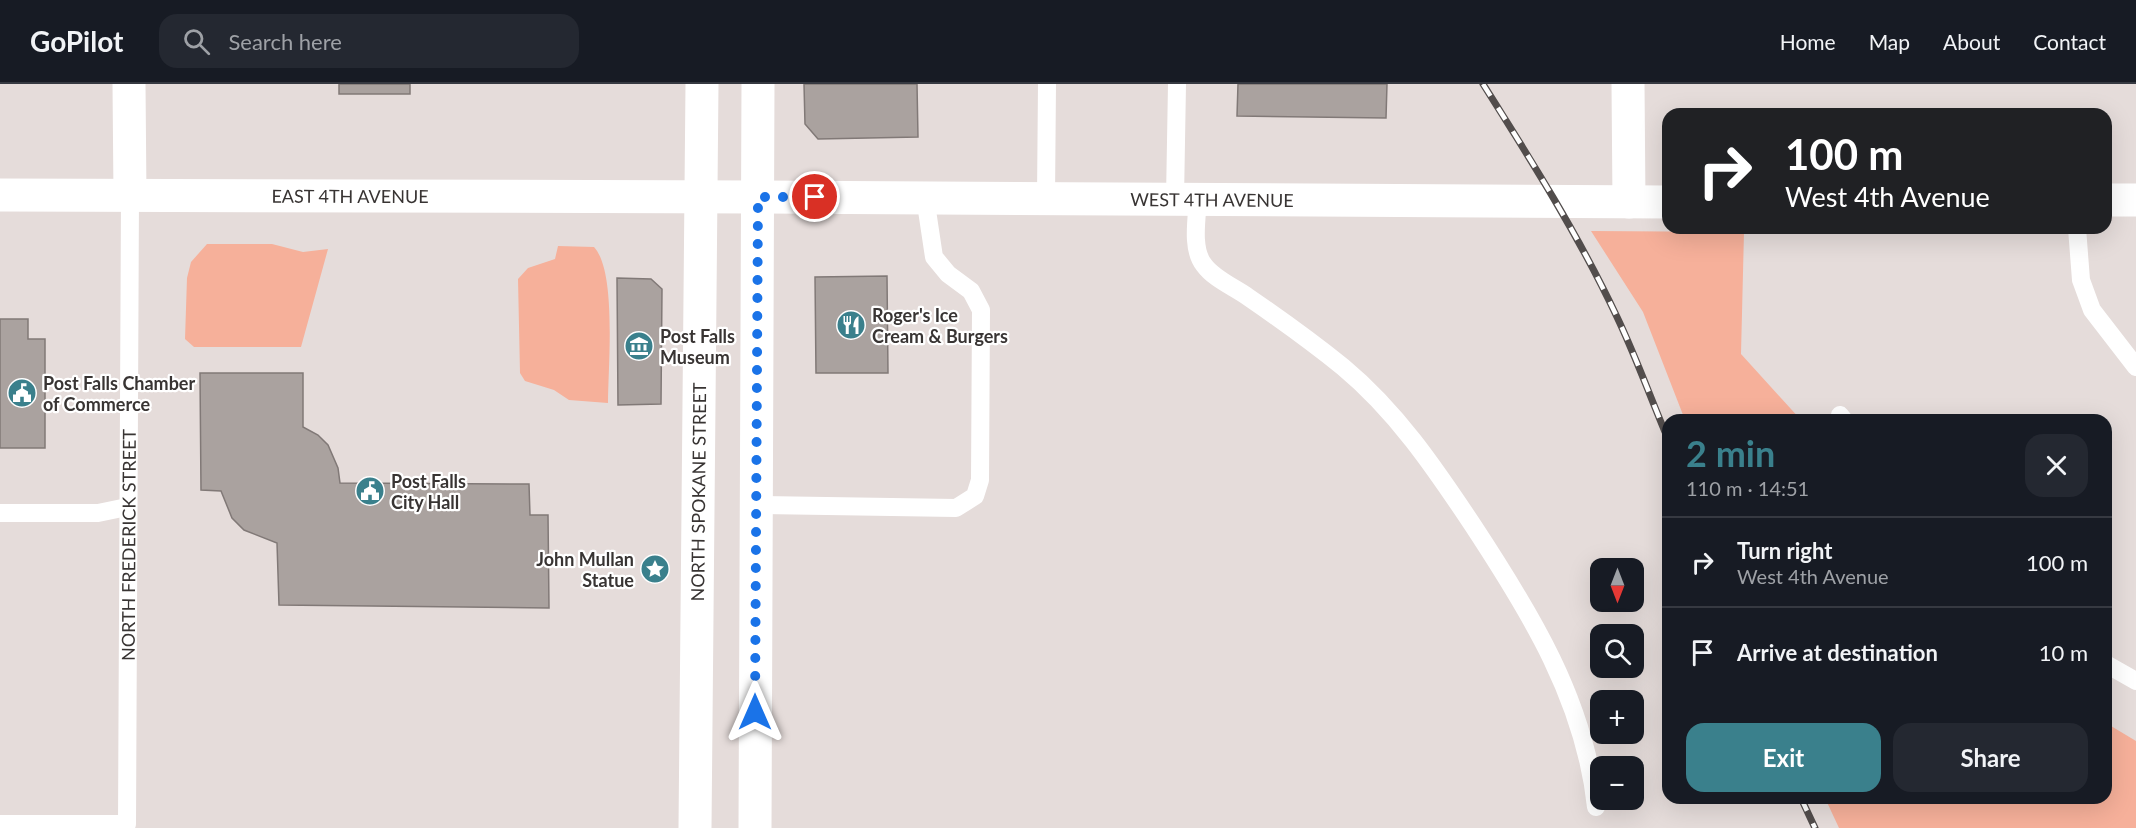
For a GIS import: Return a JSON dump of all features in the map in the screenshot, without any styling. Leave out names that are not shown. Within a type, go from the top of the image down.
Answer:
[{"type":"street","name":"NORTH FREDERICK STREET","points":[[129,84],[130,196]]},
{"type":"street","name":"NORTH SPOKANE STREET","points":[[695,828],[702,84]]},
{"type":"street","points":[[755,828],[759,84]]},
{"type":"street","points":[[1628,84],[1629,202]]},
{"type":"street","name":"EAST 4TH AVENUE","points":[[0,195],[758,197]]},
{"type":"street","name":"WEST 4TH AVENUE","points":[[758,197],[1662,202]]},
{"type":"street","points":[[2112,200],[2136,200]]},
{"type":"lane","points":[[1046,197],[1047,84]]},
{"type":"lane","points":[[1177,84],[1186,199],[1197,248],[1204,267],[1326,354],[1379,400],[1434,466],[1501,568],[1534,624],[1570,698],[1590,762]]},
{"type":"lane","name":"NORTH FREDERICK STREET","points":[[0,824],[127,824],[130,196]]},
{"type":"lane","points":[[756,505],[956,508],[975,496],[980,480],[981,310],[970,291],[948,274],[934,257],[925,197]]},
{"type":"lane","points":[[2078,234],[2082,280],[2092,310],[2136,367]]},
{"type":"lane","points":[[0,513],[98,513],[127,507]]},
{"type":"lane","points":[[2112,667],[2136,681]]},
{"type":"shaded area","points":[[1591,231],[1744,234],[1741,354],[1796,414],[1683,414],[1643,312]]},
{"type":"shaded area","points":[[207,244],[272,244],[303,252],[328,249],[301,347],[194,347],[185,339],[187,278],[191,262]]},
{"type":"shaded area","points":[[558,246],[594,247],[601,259],[609,298],[608,403],[569,400],[554,390],[525,381],[520,373],[518,279],[528,268],[555,259]]},
{"type":"shaded area","points":[[2112,727],[2136,741],[2136,828],[1839,828],[1828,804],[2112,804]]},
{"type":"building","points":[[339,84],[410,84],[410,94],[339,94]]},
{"type":"building","points":[[804,84],[917,84],[918,137],[818,139],[805,124]]},
{"type":"building","points":[[1238,84],[1387,84],[1386,118],[1237,116]]},
{"type":"building","name":"Roger's Ice Cream & Burgers","points":[[887,276],[888,373],[816,373],[815,277]]},
{"type":"building","name":"Post Falls Museum","points":[[617,278],[651,279],[662,289],[661,404],[618,405]]},
{"type":"building","name":"Post Falls Chamber of Commerce","points":[[0,319],[28,319],[28,339],[45,339],[45,448],[0,448]]},
{"type":"building","name":"Post Falls City Hall","points":[[200,373],[303,373],[303,427],[318,435],[328,445],[338,468],[340,483],[529,484],[530,515],[548,515],[549,608],[279,605],[277,543],[244,530],[232,518],[221,491],[201,490]]},
{"type":"railway","points":[[1483,84],[1587,257],[1631,347],[1662,424]]},
{"type":"railway","points":[[1804,804],[1815,828]]},
{"type":"place","name":"Roger's Ice Cream & Burgers","points":[[851,325]]},
{"type":"place","name":"Post Falls Museum","points":[[639,346]]},
{"type":"place","name":"Post Falls Chamber of Commerce","points":[[22,393]]},
{"type":"place","name":"Post Falls City Hall","points":[[370,491]]},
{"type":"place","name":"John Mullan Statue","points":[[655,569]]},
{"type":"route","points":[[755,712],[758,197],[815,197]]}]
